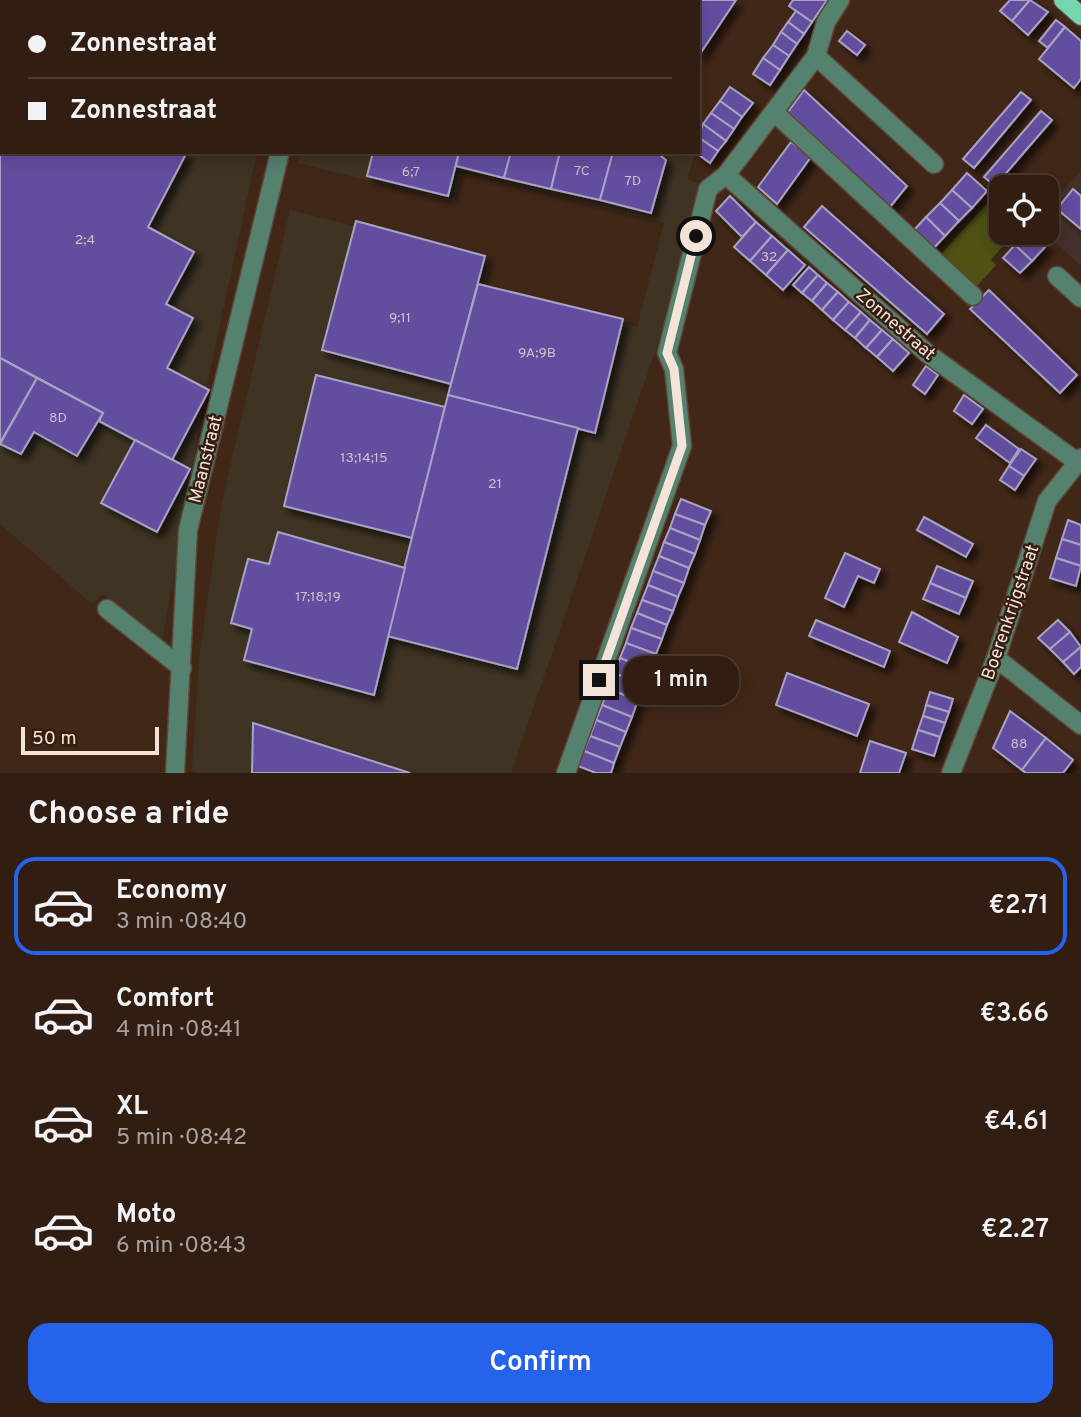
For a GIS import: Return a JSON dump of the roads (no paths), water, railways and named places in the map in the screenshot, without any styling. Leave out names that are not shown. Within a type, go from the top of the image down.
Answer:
[{"type":"main road","points":[[1063,0],[1081,16]]},
{"type":"street","points":[[566,773],[682,446],[674,369],[667,353],[708,189],[726,175],[816,56],[826,22],[840,0]]},
{"type":"street","points":[[816,56],[934,164]]},
{"type":"street","points":[[774,112],[973,296]]},
{"type":"street","name":"Maanstraat","points":[[175,773],[188,530],[280,154]]},
{"type":"street","name":"Zonnestraat","points":[[726,175],[928,354],[1079,460]]},
{"type":"street","points":[[1057,276],[1081,298]]},
{"type":"street","name":"Boerenkrijgstraat","points":[[951,773],[996,658],[1047,501],[1079,460]]},
{"type":"street","points":[[107,609],[182,668]]},
{"type":"street","points":[[996,658],[1081,725]]}]
